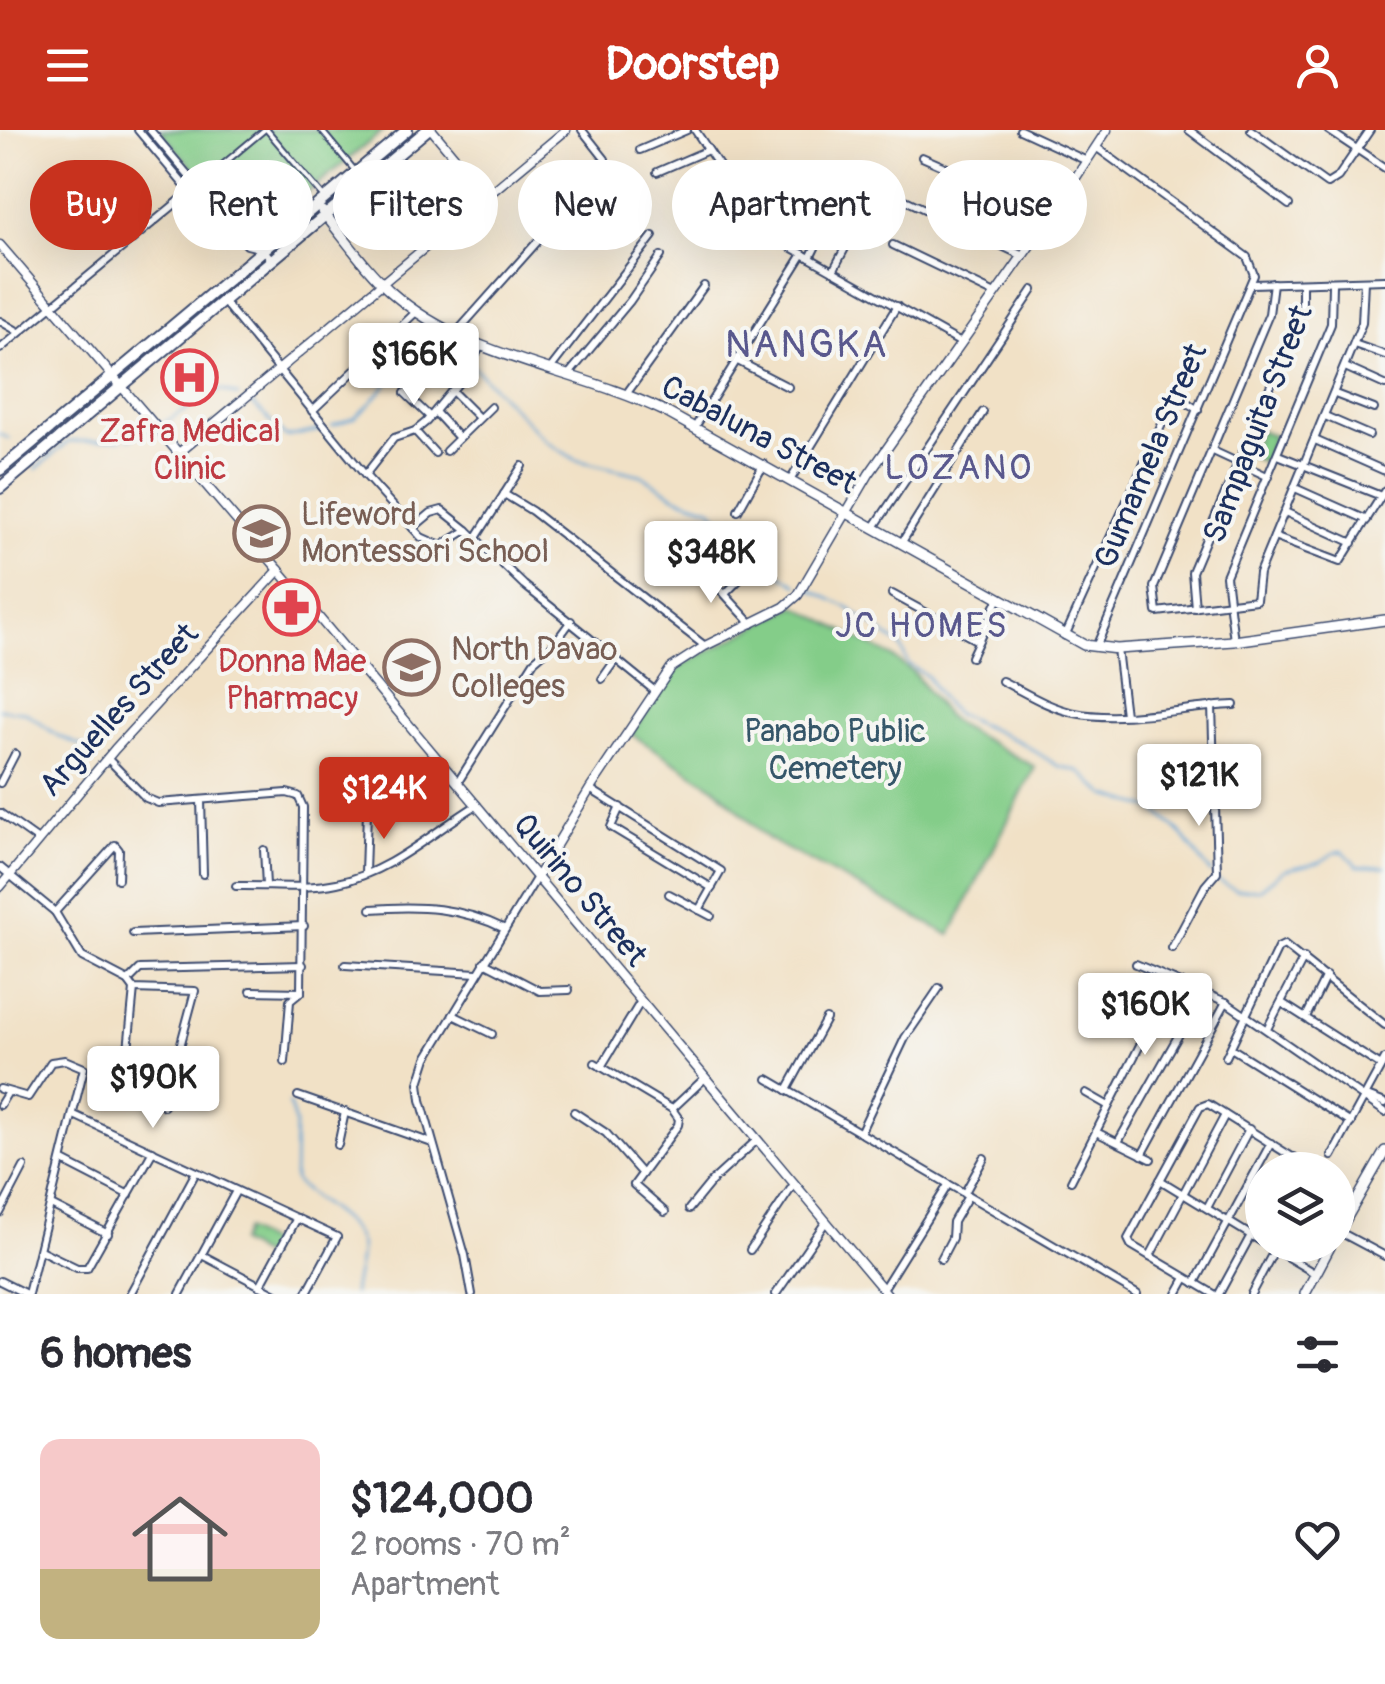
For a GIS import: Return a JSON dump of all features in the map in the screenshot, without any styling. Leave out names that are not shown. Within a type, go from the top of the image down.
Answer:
[{"type":"highway","points":[[371,160],[407,130]]},
{"type":"highway","points":[[392,160],[430,130]]},
{"type":"highway","points":[[313,208],[333,191]]},
{"type":"highway","points":[[0,488],[333,209]]},
{"type":"highway","points":[[0,470],[263,250]]},
{"type":"main road","name":"Cabaluna Street","points":[[321,201],[326,215],[382,283],[417,311],[480,346],[628,393],[696,427],[1065,636],[1096,647],[1117,649],[1234,641],[1385,620]]},
{"type":"main road","points":[[1355,1203],[1385,1151]]},
{"type":"main road","points":[[1305,1294],[1322,1262]]},
{"type":"street","points":[[138,130],[172,166]]},
{"type":"street","points":[[150,130],[172,160]]},
{"type":"street","points":[[229,160],[266,130],[321,201]]},
{"type":"street","points":[[321,130],[346,160]]},
{"type":"street","points":[[430,130],[456,160]]},
{"type":"street","points":[[498,187],[566,130]]},
{"type":"street","points":[[456,333],[605,165],[604,157],[582,130]]},
{"type":"street","points":[[640,150],[688,130]]},
{"type":"street","points":[[695,130],[758,224],[961,343]]},
{"type":"street","points":[[1087,161],[1108,130]]},
{"type":"street","points":[[1189,130],[1289,205]]},
{"type":"street","points":[[1250,130],[1322,184],[1335,181],[1370,130]]},
{"type":"street","points":[[1328,130],[1385,168]]},
{"type":"street","points":[[1022,131],[1085,160]]},
{"type":"street","points":[[1096,147],[1247,257],[1254,268],[1252,284],[1385,280]]},
{"type":"street","points":[[658,172],[708,150]]},
{"type":"street","points":[[922,157],[929,160]]},
{"type":"street","points":[[906,200],[1023,256]]},
{"type":"street","points":[[0,348],[172,206]]},
{"type":"street","points":[[549,369],[653,236]]},
{"type":"street","name":"Quirino Street","points":[[0,245],[280,570],[885,1292]]},
{"type":"street","points":[[263,250],[272,260]]},
{"type":"street","points":[[180,452],[422,250]]},
{"type":"street","points":[[696,427],[810,250]]},
{"type":"street","points":[[833,271],[844,250]]},
{"type":"street","points":[[902,250],[995,294]]},
{"type":"street","points":[[472,1294],[420,1084],[427,1058],[590,789],[655,691],[676,664],[794,600],[846,510],[1027,250]]},
{"type":"street","points":[[569,374],[630,301],[661,256]]},
{"type":"street","points":[[1273,284],[1269,314],[1154,587],[1159,612],[1255,601],[1256,579],[1354,344],[1363,316],[1364,280]]},
{"type":"street","points":[[1195,608],[1192,572],[1302,311],[1302,283]]},
{"type":"street","name":"Gumamela Street","points":[[1096,647],[1252,284]]},
{"type":"street","name":"Sampaguita Street","points":[[1234,641],[1226,576],[1334,316],[1332,284]]},
{"type":"street","points":[[628,393],[704,286]]},
{"type":"street","points":[[875,526],[1033,290]]},
{"type":"street","points":[[223,302],[413,528],[426,540],[442,546],[467,530]]},
{"type":"street","points":[[791,479],[897,306]]},
{"type":"street","points":[[312,411],[417,311]]},
{"type":"street","points":[[0,322],[19,332]]},
{"type":"street","points":[[1354,344],[1385,355]]},
{"type":"street","points":[[365,475],[394,438],[415,431],[432,415],[480,346]]},
{"type":"street","points":[[736,360],[788,387]]},
{"type":"street","points":[[1345,367],[1385,384]]},
{"type":"street","points":[[428,369],[404,393],[459,438]]},
{"type":"street","points":[[452,390],[480,418]]},
{"type":"street","points":[[1335,394],[1374,409]]},
{"type":"street","points":[[1065,636],[1174,400],[1180,398],[1198,410]]},
{"type":"street","points":[[446,450],[490,407]]},
{"type":"street","points":[[902,542],[982,412]]},
{"type":"street","points":[[1325,416],[1369,434]]},
{"type":"street","points":[[415,431],[434,453]]},
{"type":"street","points":[[1316,440],[1385,471]]},
{"type":"street","points":[[1213,452],[1268,477]]},
{"type":"street","points":[[1274,537],[1334,563],[1342,560],[1383,493],[1278,455]]},
{"type":"street","points":[[738,511],[764,464]]},
{"type":"street","points":[[476,538],[522,466]]},
{"type":"street","points":[[1295,488],[1367,520]]},
{"type":"street","points":[[504,494],[532,511],[706,646]]},
{"type":"street","points":[[413,528],[431,513],[442,510],[524,585],[655,691]]},
{"type":"street","points":[[1285,512],[1353,543]]},
{"type":"street","points":[[696,563],[752,624]]},
{"type":"street","name":"Arguelles Street","points":[[0,887],[107,758],[280,570]]},
{"type":"street","points":[[725,594],[749,570]]},
{"type":"street","points":[[892,594],[978,641]]},
{"type":"street","points":[[971,657],[999,598]]},
{"type":"street","points":[[458,782],[530,668],[570,621]]},
{"type":"street","points":[[1117,649],[1126,714]]},
{"type":"street","points":[[602,680],[616,659]]},
{"type":"street","points":[[1002,682],[1070,712],[1126,714],[1234,705]]},
{"type":"street","points":[[1172,948],[1205,886],[1218,872],[1212,706]]},
{"type":"street","points":[[0,783],[15,754]]},
{"type":"street","points":[[107,758],[151,801],[287,793],[298,796],[303,807],[303,966],[300,996],[290,1001],[285,1062]]},
{"type":"street","points":[[590,789],[722,871],[700,910]]},
{"type":"street","points":[[201,800],[203,874]]},
{"type":"street","points":[[236,886],[336,884],[409,854],[477,805]]},
{"type":"street","points":[[620,808],[611,827],[712,888]]},
{"type":"street","points":[[365,873],[367,811]]},
{"type":"street","points":[[0,813],[38,840]]},
{"type":"street","points":[[55,912],[115,844],[119,848],[118,879]]},
{"type":"street","points":[[264,850],[266,885]]},
{"type":"street","points":[[0,867],[55,912],[76,952],[128,981],[134,989],[126,1070]]},
{"type":"street","points":[[668,894],[711,916]]},
{"type":"street","points":[[371,908],[456,910],[504,929]]},
{"type":"street","points":[[132,933],[304,926]]},
{"type":"street","points":[[1226,1057],[1278,948],[1284,944],[1385,1025]]},
{"type":"street","points":[[1267,1030],[1304,958]]},
{"type":"street","points":[[484,962],[540,990],[569,990]]},
{"type":"street","points":[[1136,964],[1226,1002],[1366,1096],[1385,1103]]},
{"type":"street","points":[[345,965],[477,973]]},
{"type":"street","points":[[128,981],[140,969],[303,966]]},
{"type":"street","points":[[1306,1017],[1326,976]]},
{"type":"street","points":[[1071,1181],[1173,980]]},
{"type":"street","points":[[860,1133],[905,1038],[939,988]]},
{"type":"street","points":[[134,989],[196,991],[164,1106]]},
{"type":"street","points":[[250,992],[301,992]]},
{"type":"street","points":[[1118,1142],[1202,992]]},
{"type":"street","points":[[641,1001],[598,1065],[672,1109],[679,1119],[634,1182],[664,1212]]},
{"type":"street","points":[[1142,1155],[1226,1002]]},
{"type":"street","points":[[1282,1003],[1383,1062],[1334,1152]]},
{"type":"street","points":[[453,1015],[492,1034]]},
{"type":"street","points":[[787,1090],[826,1020]]},
{"type":"street","points":[[1231,1048],[1351,1122]]},
{"type":"street","points":[[0,1106],[4,1090],[28,1097],[51,1062],[77,1063],[84,1072],[27,1294],[0,1281]]},
{"type":"street","points":[[672,1109],[705,1078]]},
{"type":"street","points":[[768,1079],[1137,1294]]},
{"type":"street","points":[[1086,1094],[1108,1105]]},
{"type":"street","points":[[298,1096],[434,1144]]},
{"type":"street","points":[[1366,1096],[1372,1105],[1385,1112]]},
{"type":"street","points":[[1245,1246],[1216,1294],[1130,1244],[1128,1239],[1200,1106],[1208,1104],[1285,1152]]},
{"type":"street","points":[[338,1145],[345,1112]]},
{"type":"street","points":[[574,1112],[606,1132],[642,1174]]},
{"type":"street","points":[[74,1115],[337,1238],[306,1294]]},
{"type":"street","points":[[1150,1256],[1226,1115]]},
{"type":"street","points":[[1207,1208],[1249,1129]]},
{"type":"street","points":[[1096,1132],[1151,1159]]},
{"type":"street","points":[[689,1208],[757,1140]]},
{"type":"street","points":[[1195,1283],[1271,1143]]},
{"type":"street","points":[[40,1250],[83,1269],[91,1264],[152,1151]]},
{"type":"street","points":[[941,1259],[952,1238],[953,1222],[984,1158]]},
{"type":"street","points":[[63,1161],[129,1195]]},
{"type":"street","points":[[0,1213],[24,1166]]},
{"type":"street","points":[[130,1294],[196,1172]]},
{"type":"street","points":[[1160,1180],[1245,1232]]},
{"type":"street","points":[[750,1250],[794,1184]]},
{"type":"street","points":[[885,1292],[948,1185]]},
{"type":"street","points":[[180,1294],[236,1190]]},
{"type":"street","points":[[51,1205],[108,1234]]},
{"type":"street","points":[[260,1286],[297,1218]]},
{"type":"street","points":[[776,1294],[825,1223]]},
{"type":"street","points":[[1355,1240],[1384,1254]]},
{"type":"street","points":[[202,1255],[276,1294]]},
{"type":"street","points":[[1251,1294],[1264,1262]]},
{"type":"street","points":[[1297,1262],[1316,1274]]},
{"type":"street","points":[[1178,1294],[1186,1278]]},
{"type":"green space","points":[[160,130],[384,130],[347,160],[333,160],[333,172],[313,188],[313,160],[186,160]]},
{"type":"green space","points":[[1260,430],[1274,436],[1263,462],[1249,456]]},
{"type":"green space","name":"Panabo Public Cemetery","points":[[796,606],[891,656],[914,673],[944,714],[957,725],[1035,767],[950,935],[768,839],[717,789],[631,734],[671,676],[684,664]]},
{"type":"green space","points":[[245,1230],[271,1244],[265,1257],[239,1243]]},
{"type":"waterway","points":[[332,426],[355,417],[368,406],[403,365],[466,363]]},
{"type":"waterway","points":[[474,367],[547,442],[576,460],[641,475],[679,498],[711,508],[753,557],[798,585]]},
{"type":"waterway","points":[[163,423],[221,390],[238,396]]},
{"type":"waterway","points":[[251,402],[286,437],[322,430]]},
{"type":"waterway","points":[[129,439],[153,429]]},
{"type":"waterway","points":[[0,434],[10,439]]},
{"type":"waterway","points":[[36,469],[68,442],[122,439]]},
{"type":"waterway","points":[[808,588],[847,607],[900,645],[908,664],[927,676],[956,714],[1022,743],[1058,766],[1079,771],[1106,795],[1160,814],[1211,873]]},
{"type":"waterway","points":[[0,709],[25,712],[58,736],[98,753]]},
{"type":"waterway","points":[[1219,881],[1237,890],[1260,889],[1284,870],[1320,862],[1343,851],[1357,866],[1385,867]]},
{"type":"waterway","points":[[289,1104],[295,1123],[294,1180],[343,1220],[357,1238],[360,1253],[353,1294]]},
{"type":"place","name":"Zafra Medical Clinic","points":[[190,378]]},
{"type":"place","name":"Lifeword Montessori School","points":[[262,533]]},
{"type":"place","name":"Donna Mae Pharmacy","points":[[292,608]]},
{"type":"place","name":"North Davao Colleges","points":[[412,668]]},
{"type":"district","name":"NANGKA","points":[[807,345]]},
{"type":"district","name":"LOZANO","points":[[959,468]]},
{"type":"district","name":"JC HOMES","points":[[922,626]]}]
